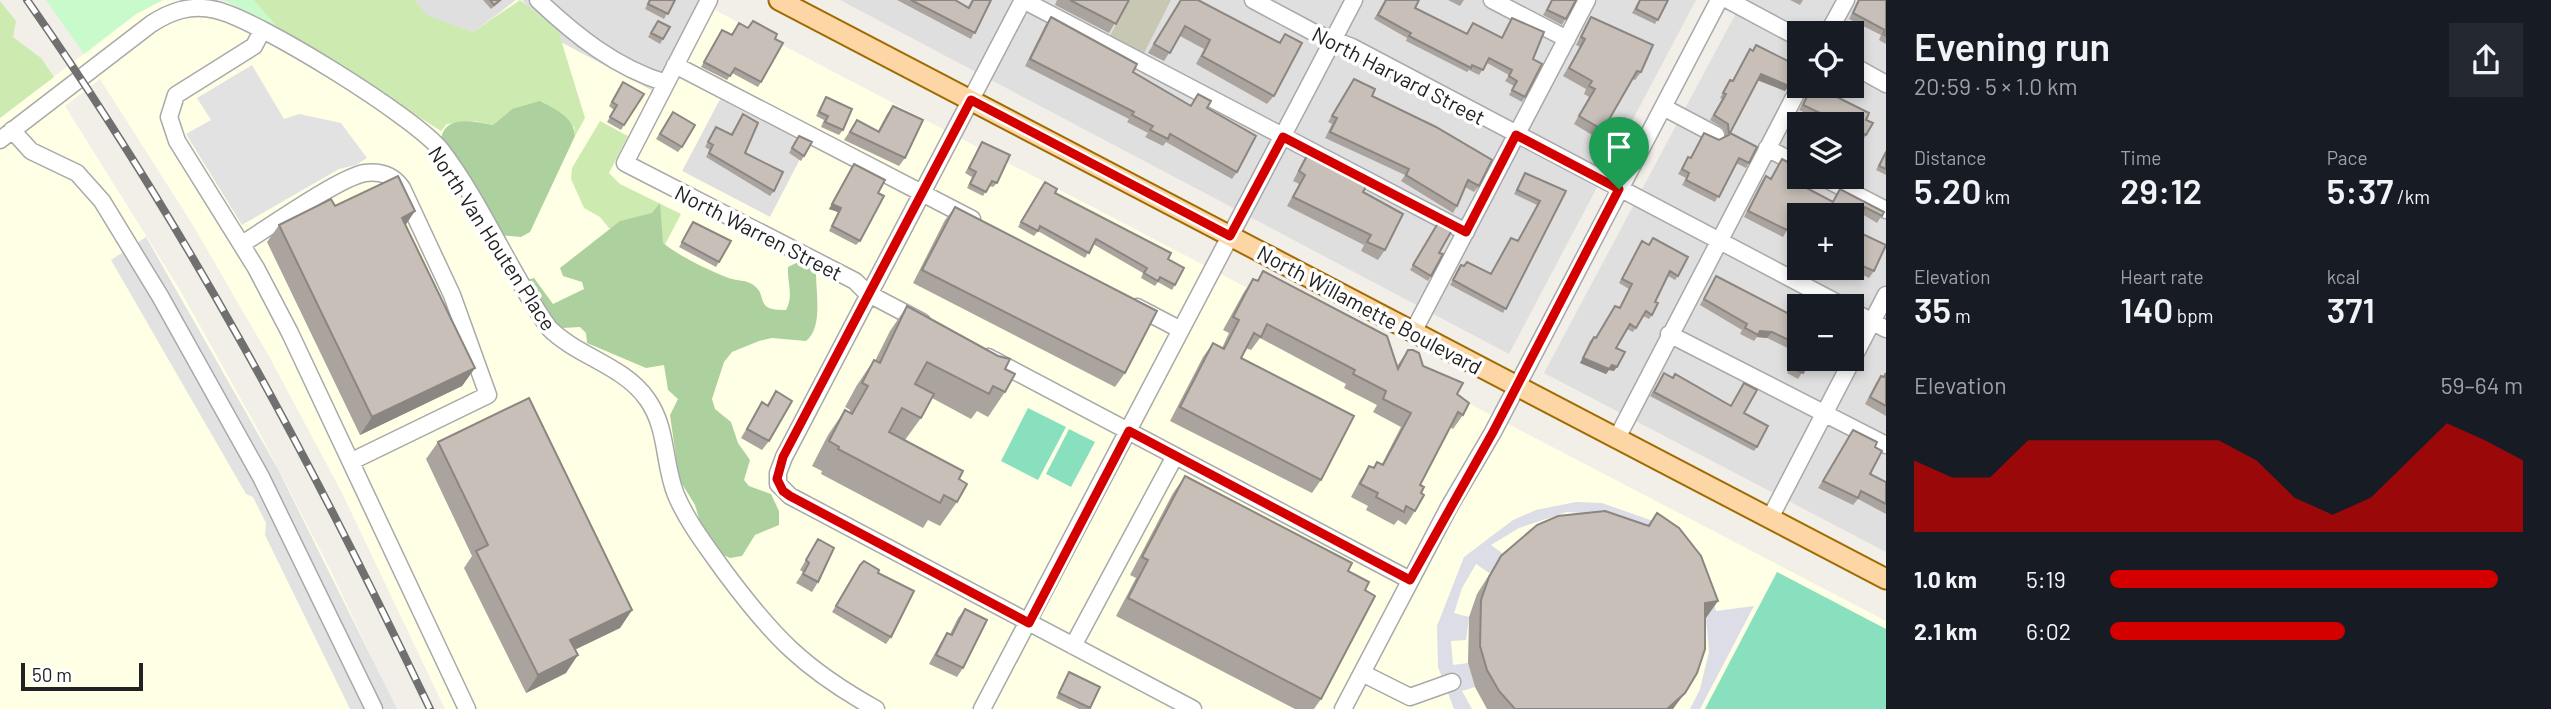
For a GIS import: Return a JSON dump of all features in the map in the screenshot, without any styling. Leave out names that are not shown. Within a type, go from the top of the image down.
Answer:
[{"type":"main road","name":"North Willamette Boulevard","points":[[779,0],[1886,579]]},
{"type":"street","points":[[538,0],[600,51],[637,72],[666,83],[709,0]]},
{"type":"street","points":[[1194,709],[790,496],[778,484],[783,457],[867,293],[884,271],[1023,0],[1466,232]]},
{"type":"street","name":"North Harvard Street","points":[[1253,0],[1820,294]]},
{"type":"street","points":[[982,709],[1354,0]]},
{"type":"street","points":[[1492,0],[1567,39]]},
{"type":"street","points":[[1413,332],[1587,0]]},
{"type":"street","points":[[1343,709],[1410,580],[1517,386],[1719,0]]},
{"type":"street","points":[[1728,0],[1787,32]]},
{"type":"street","points":[[1835,21],[1846,0]]},
{"type":"street","name":"North Van Houten Place","points":[[6,135],[167,13],[180,9],[214,9],[232,14],[401,116],[440,149],[549,328],[561,340],[616,371],[645,396],[659,420],[671,478],[686,515],[772,634],[809,666],[876,709]]},
{"type":"street","points":[[262,31],[254,46],[176,95],[169,117],[177,141],[242,244],[290,332],[467,709]]},
{"type":"street","points":[[675,65],[988,228]]},
{"type":"street","points":[[1864,72],[1886,84]]},
{"type":"street","name":"North Warren Street","points":[[666,83],[625,163],[855,281],[867,293],[935,329]]},
{"type":"street","points":[[1617,438],[1794,98]]},
{"type":"street","points":[[1663,107],[1716,135]]},
{"type":"street","points":[[6,135],[37,156],[77,173],[102,201],[160,296],[261,477],[374,709]]},
{"type":"street","points":[[1767,148],[1787,158]]},
{"type":"street","points":[[242,244],[354,176],[382,173],[396,178],[402,188],[452,295],[488,395],[352,461]]},
{"type":"street","points":[[1845,189],[1886,210]]},
{"type":"street","points":[[1770,518],[1824,412],[1879,325],[1886,295]]},
{"type":"street","points":[[1121,298],[1181,330]]},
{"type":"street","points":[[1669,334],[1886,445]]},
{"type":"street","points":[[972,349],[1410,580]]},
{"type":"street","points":[[1073,646],[1175,456]]},
{"type":"street","points":[[1362,673],[1410,697],[1452,682]]},
{"type":"shaded area","points":[[163,0],[228,2],[280,30],[391,101],[516,0],[522,0],[553,38],[664,97],[676,76],[720,99],[682,171],[770,217],[812,136],[680,67],[711,8],[1886,621],[1886,709],[445,709],[342,493],[270,358],[191,222],[100,79],[65,106],[180,290],[257,428],[330,569],[396,709],[0,709],[0,118],[136,14]]},
{"type":"shaded area","points":[[415,0],[516,0],[473,32],[426,15]]},
{"type":"shaded area","points":[[522,0],[716,0],[665,97],[553,38]]},
{"type":"shaded area","points":[[840,0],[1696,0],[1509,354]]},
{"type":"shaded area","points":[[1129,0],[1171,0],[1140,61],[1106,43]]},
{"type":"shaded area","points":[[1743,0],[1886,0],[1886,552],[1544,373]]},
{"type":"shaded area","points":[[252,65],[284,119],[299,114],[341,123],[367,158],[356,165],[339,169],[242,225],[186,134],[211,120],[197,98]]},
{"type":"shaded area","points":[[720,99],[808,145],[770,217],[682,171]]},
{"type":"shaded area","points":[[146,237],[278,469],[397,709],[350,709],[265,535],[266,523],[253,497],[246,494],[111,260]]},
{"type":"shaded area","points":[[1576,502],[1602,503],[1656,522],[1713,599],[1716,611],[1754,606],[1700,709],[1690,709],[1700,689],[1709,652],[1706,618],[1593,514],[1567,512],[1519,528],[1491,545],[1506,556],[1489,573],[1476,564],[1462,588],[1454,613],[1469,617],[1466,640],[1451,641],[1453,665],[1468,663],[1475,687],[1462,691],[1472,709],[1454,709],[1438,667],[1437,626],[1464,557],[1513,520],[1536,510]]},
{"type":"green space","points":[[46,0],[163,0],[136,14],[84,54]]},
{"type":"green space","points":[[223,0],[254,0],[280,30]]},
{"type":"green space","points":[[235,0],[415,0],[427,15],[473,32],[520,0],[558,30],[585,118],[575,136],[574,127],[512,109],[493,125],[474,121],[447,124],[441,131]]},
{"type":"green space","points":[[0,1],[16,21],[13,37],[41,58],[54,77],[0,118]]},
{"type":"green space","points":[[540,101],[558,111],[571,123],[575,136],[530,232],[521,237],[498,235],[441,142],[443,133],[453,123],[477,122],[493,125],[512,109]]},
{"type":"green space","points":[[600,121],[628,136],[609,173],[620,184],[681,214],[661,252],[609,228],[600,217],[584,208],[571,179],[572,168]]},
{"type":"green space","points":[[660,203],[663,243],[710,270],[752,284],[769,308],[786,310],[790,294],[788,267],[800,261],[816,273],[817,319],[811,335],[806,341],[772,338],[732,352],[724,362],[712,399],[715,409],[731,422],[738,443],[750,460],[744,480],[749,486],[771,494],[779,511],[779,525],[755,535],[742,556],[730,558],[721,554],[704,535],[695,505],[679,479],[670,415],[678,399],[668,390],[664,365],[646,368],[587,343],[586,333],[580,327],[563,328],[554,324],[527,280],[534,278],[553,304],[584,289],[582,282],[563,276],[560,268],[620,221],[652,213]]},
{"type":"green space","points":[[1028,408],[1066,427],[1038,480],[1001,461]]},
{"type":"green space","points":[[1069,429],[1095,442],[1071,487],[1046,474]]},
{"type":"green space","points":[[1777,572],[1886,629],[1886,709],[1705,709]]},
{"type":"building","points":[[650,0],[675,0],[668,14],[648,4]]},
{"type":"building","points":[[911,0],[955,0],[969,8],[973,0],[991,0],[975,33]]},
{"type":"building","points":[[1070,0],[1129,0],[1116,24]]},
{"type":"building","points":[[1181,0],[1198,0],[1280,43],[1285,34],[1302,43],[1274,96],[1202,56],[1210,40],[1185,26],[1170,53],[1154,44]]},
{"type":"building","points":[[1386,0],[1419,0],[1415,8],[1467,34],[1473,23],[1502,38],[1512,18],[1544,32],[1533,59],[1542,64],[1525,97],[1512,90],[1517,81],[1509,76],[1512,70],[1489,58],[1483,70],[1472,65],[1471,68],[1409,36],[1411,33],[1378,15]]},
{"type":"building","points":[[1552,0],[1576,0],[1566,19],[1547,10]]},
{"type":"building","points":[[1640,0],[1668,0],[1658,20],[1636,9]]},
{"type":"building","points":[[1859,0],[1886,0],[1886,36],[1883,34],[1885,30],[1853,13]]},
{"type":"building","points":[[1051,17],[1137,64],[1133,72],[1191,106],[1198,94],[1211,101],[1207,108],[1256,136],[1237,172],[1170,134],[1168,139],[1150,130],[1153,126],[1132,115],[1134,112],[1030,59]]},
{"type":"building","points":[[1591,17],[1653,45],[1641,72],[1637,71],[1603,130],[1579,116],[1595,89],[1589,86],[1592,81],[1569,68],[1585,39],[1581,37]]},
{"type":"building","points":[[658,21],[670,27],[663,39],[651,33]]},
{"type":"building","points":[[753,21],[777,34],[775,39],[783,43],[761,82],[735,68],[730,76],[704,62],[722,30],[732,35],[739,23],[748,28]]},
{"type":"building","points":[[1756,45],[1787,60],[1787,85],[1761,74],[1730,133],[1757,147],[1749,163],[1739,158],[1719,197],[1686,180],[1689,173],[1682,169],[1704,133],[1719,140],[1729,135],[1728,124],[1714,115],[1726,94],[1723,93],[1730,80],[1733,81],[1750,49],[1753,51]]},
{"type":"building","points":[[1354,79],[1375,89],[1372,96],[1436,127],[1492,160],[1479,186],[1468,180],[1457,206],[1406,175],[1409,169],[1330,132],[1337,118],[1332,116]]},
{"type":"building","points":[[623,82],[644,94],[624,125],[610,117],[617,105],[612,102]]},
{"type":"building","points":[[826,97],[852,109],[843,130],[825,122],[828,116],[819,112]]},
{"type":"building","points":[[1806,98],[1839,98],[1869,113],[1866,120],[1873,123],[1866,135],[1864,112],[1818,112],[1803,105]]},
{"type":"building","points":[[893,106],[923,120],[905,158],[850,132],[857,120],[879,132]]},
{"type":"building","points":[[673,112],[695,125],[682,147],[660,134]]},
{"type":"building","points":[[743,114],[758,123],[745,153],[783,172],[774,191],[709,153],[713,145],[708,142],[716,127],[732,135]]},
{"type":"building","points":[[799,136],[812,142],[804,156],[792,148]]},
{"type":"building","points":[[982,142],[1010,155],[997,183],[992,181],[986,192],[970,184],[976,172],[969,168]]},
{"type":"building","points":[[1309,152],[1369,180],[1363,192],[1403,214],[1385,250],[1367,242],[1371,235],[1293,197],[1305,175],[1299,171]]},
{"type":"building","points":[[1886,152],[1886,169],[1879,166]]},
{"type":"building","points":[[1782,159],[1787,162],[1787,189],[1808,189],[1833,202],[1840,189],[1884,212],[1882,216],[1865,207],[1864,209],[1864,203],[1787,203],[1787,230],[1748,211],[1766,176],[1771,179]]},
{"type":"building","points":[[854,164],[885,180],[878,193],[884,196],[860,241],[832,226],[841,208],[832,204]]},
{"type":"building","points":[[1525,173],[1566,191],[1506,309],[1453,280],[1461,265],[1464,266],[1467,262],[1491,274],[1511,238],[1518,241],[1540,201],[1517,190]]},
{"type":"building","points":[[398,176],[415,211],[402,218],[475,368],[372,417],[279,225],[331,199],[335,206]]},
{"type":"building","points":[[1045,182],[1057,189],[1055,193],[1171,253],[1168,259],[1184,268],[1175,285],[1160,277],[1158,281],[1144,273],[1147,268],[1096,239],[1089,253],[1040,226],[1038,231],[1021,222]]},
{"type":"building","points":[[955,207],[1157,311],[1125,373],[922,270]]},
{"type":"building","points":[[693,222],[731,241],[719,262],[682,242]]},
{"type":"building","points":[[1438,223],[1452,230],[1439,253],[1443,254],[1431,276],[1413,265]]},
{"type":"building","points":[[1864,235],[1886,245],[1874,271],[1864,267]]},
{"type":"building","points":[[1653,238],[1688,257],[1678,276],[1670,271],[1655,302],[1658,303],[1652,315],[1646,311],[1636,328],[1630,324],[1616,348],[1625,352],[1617,367],[1612,365],[1609,369],[1583,358],[1615,306],[1620,308],[1632,284],[1622,279],[1642,241],[1649,245]]},
{"type":"building","points":[[1263,271],[1387,336],[1398,369],[1408,350],[1413,350],[1419,353],[1423,366],[1463,383],[1457,394],[1469,403],[1463,415],[1458,412],[1420,485],[1424,487],[1421,493],[1424,495],[1415,511],[1406,506],[1404,512],[1376,497],[1378,493],[1360,484],[1369,466],[1374,468],[1377,462],[1383,465],[1411,413],[1383,399],[1386,391],[1353,374],[1355,370],[1267,324],[1261,337],[1254,333],[1241,358],[1354,416],[1321,480],[1180,407],[1213,343],[1224,349],[1239,320],[1233,317],[1253,279],[1258,281]]},
{"type":"building","points":[[1716,276],[1787,313],[1787,339],[1772,332],[1760,331],[1758,335],[1745,328],[1747,324],[1704,299]]},
{"type":"building","points":[[907,306],[998,356],[1010,359],[1005,369],[1015,374],[1005,392],[993,386],[989,394],[927,362],[915,384],[934,394],[921,418],[902,408],[889,432],[963,471],[959,479],[967,484],[957,502],[944,495],[940,503],[838,449],[839,447],[829,441],[845,410],[852,414],[868,386],[862,383],[874,360],[880,363]]},
{"type":"building","points":[[1664,373],[1673,378],[1675,374],[1731,406],[1744,383],[1757,390],[1744,413],[1768,426],[1757,447],[1654,392]]},
{"type":"building","points":[[1886,373],[1886,406],[1870,397],[1881,376],[1884,377]]},
{"type":"building","points":[[776,391],[792,401],[769,441],[747,429],[762,402],[768,406]]},
{"type":"building","points":[[529,398],[632,610],[570,640],[578,655],[538,675],[476,551],[488,545],[438,442]]},
{"type":"building","points":[[1853,430],[1877,442],[1875,447],[1882,451],[1870,474],[1886,482],[1886,504],[1861,491],[1858,498],[1823,481]]},
{"type":"building","points":[[1185,476],[1352,563],[1348,571],[1369,582],[1365,590],[1375,596],[1321,699],[1128,598],[1148,560],[1142,557]]},
{"type":"building","points":[[1605,511],[1649,526],[1657,513],[1679,528],[1701,556],[1718,601],[1705,603],[1705,649],[1697,673],[1685,693],[1667,709],[1515,709],[1499,691],[1487,670],[1480,646],[1481,600],[1489,577],[1501,556],[1537,525],[1558,516]]},
{"type":"building","points":[[818,539],[834,548],[818,582],[803,574],[809,563],[806,560]]},
{"type":"building","points":[[864,561],[879,570],[878,573],[914,591],[891,637],[836,606]]},
{"type":"building","points":[[965,609],[987,620],[963,668],[936,655],[947,633],[952,635]]},
{"type":"building","points":[[1069,672],[1100,687],[1090,708],[1059,693]]},
{"type":"railway","points":[[27,0],[140,171],[244,346],[339,526],[430,709]]},
{"type":"route","points":[[971,100],[1230,236],[1283,137],[1466,232],[1516,135],[1619,189],[1531,361],[1410,580],[1129,431],[1029,623],[790,496],[778,484],[783,457],[867,293],[884,271],[971,100]]}]
